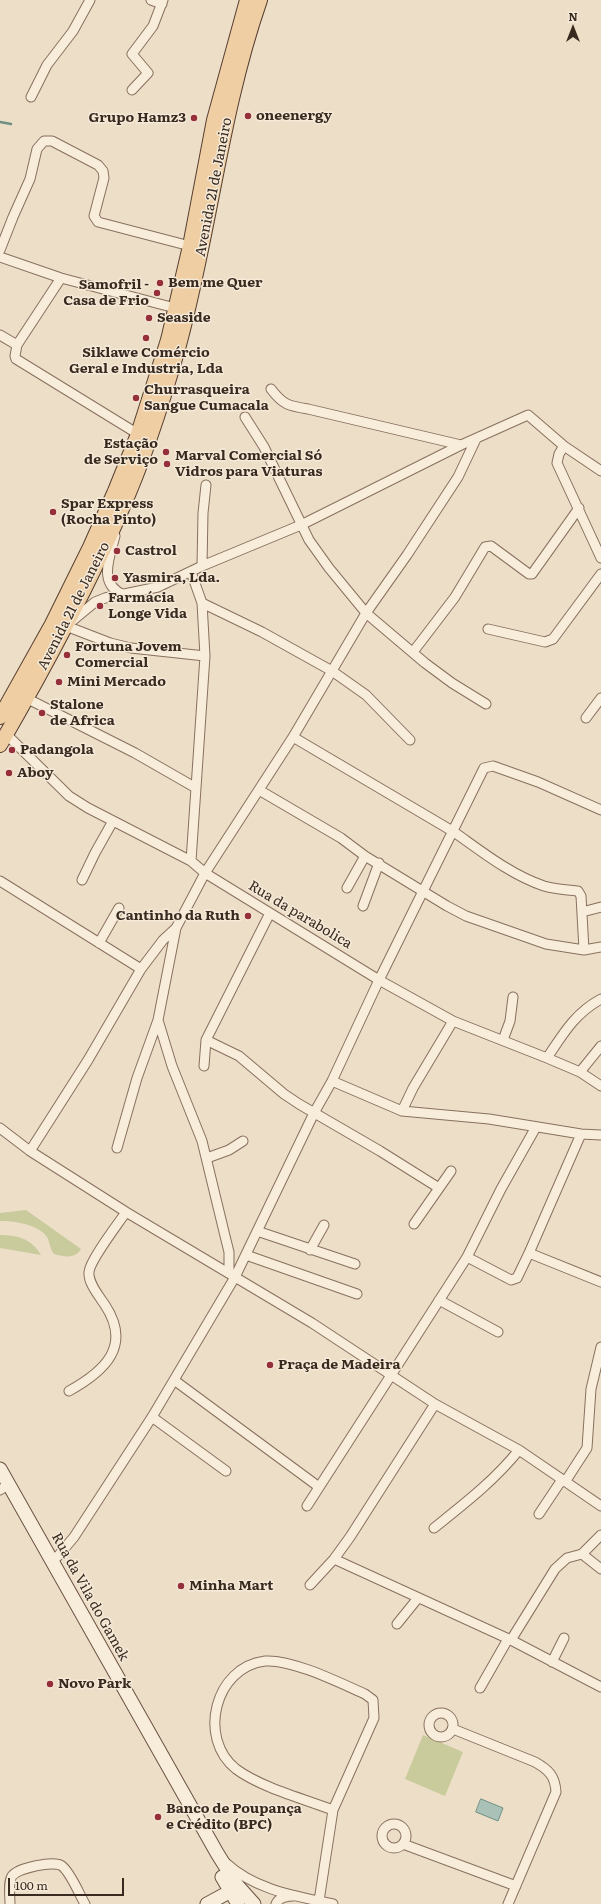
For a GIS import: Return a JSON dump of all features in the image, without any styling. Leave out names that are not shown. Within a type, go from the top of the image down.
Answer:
[{"type":"main road","name":"Avenida 21 de Janeiro","points":[[0,717],[51,626],[84,560],[116,491],[138,434],[168,340],[190,246],[214,120],[247,0]]},
{"type":"main road","name":"Avenida 21 de Janeiro","points":[[3,739],[66,626],[122,511],[152,432],[179,344],[202,248],[220,150],[235,87],[260,0]]},
{"type":"main road","name":"Rua da Vila do Gamek","points":[[0,1469],[217,1853],[237,1885],[254,1904]]},
{"type":"main road","name":"Rua da Vila do Gamek","points":[[1,1487],[238,1904]]},
{"type":"main road","points":[[207,1904],[231,1891]]},
{"type":"street","points":[[31,97],[47,65],[72,31],[90,0]]},
{"type":"street","points":[[132,90],[148,73],[132,54],[154,26],[163,2],[151,0]]},
{"type":"street","points":[[0,250],[30,179],[37,149],[44,141],[52,141],[98,165],[103,171],[104,178],[94,216],[98,222],[190,246]]},
{"type":"street","points":[[0,257],[61,278],[175,308]]},
{"type":"street","points":[[61,278],[17,345],[14,352],[16,358],[138,434]]},
{"type":"street","points":[[0,335],[17,345]]},
{"type":"street","points":[[271,389],[284,403],[294,408],[308,409],[462,445]]},
{"type":"street","points":[[205,656],[132,648],[110,643],[66,626],[95,602],[105,598],[158,587],[202,566],[301,525],[462,445],[528,415],[564,446],[601,471]]},
{"type":"street","points":[[245,417],[264,447],[309,540],[329,568],[366,613],[452,683],[486,704]]},
{"type":"street","points":[[117,1148],[137,1078],[158,1020],[176,928],[205,873],[293,737],[366,613],[407,555],[454,483],[476,439]]},
{"type":"street","points":[[564,446],[559,454],[557,463],[601,558]]},
{"type":"street","points":[[202,566],[202,512],[206,485]]},
{"type":"street","points":[[413,652],[455,597],[485,547],[491,546],[529,574],[532,574],[579,508]]},
{"type":"street","points":[[122,511],[107,572],[111,588],[124,595]]},
{"type":"street","points":[[191,572],[202,603],[205,656],[204,693],[196,788],[192,861]]},
{"type":"street","points":[[488,629],[545,642],[549,641],[553,639],[601,574]]},
{"type":"street","points":[[202,603],[262,632],[332,671],[366,695],[410,740]]},
{"type":"street","points":[[26,698],[135,753],[196,788]]},
{"type":"street","points":[[586,718],[601,698]]},
{"type":"street","points":[[293,737],[454,832],[482,852],[528,880],[545,886],[578,891],[581,896],[584,950]]},
{"type":"street","name":"Rua da parabolica","points":[[3,739],[69,796],[113,821],[192,861],[205,873],[379,980],[453,1021],[580,1072],[601,1086]]},
{"type":"street","points":[[52,1561],[74,1537],[152,1417],[232,1274],[246,1255],[314,1113],[332,1081],[379,980],[454,832],[484,768],[489,766],[538,782],[601,810]]},
{"type":"street","points":[[259,790],[341,838],[365,856],[379,863],[447,906],[473,919],[546,944],[584,950],[601,947]]},
{"type":"street","points":[[82,880],[113,821]]},
{"type":"street","points":[[347,888],[365,856]]},
{"type":"street","points":[[363,906],[379,863]]},
{"type":"street","points":[[0,881],[141,969]]},
{"type":"street","points":[[582,912],[601,907]]},
{"type":"street","points":[[99,943],[119,908]]},
{"type":"street","points":[[204,1066],[206,1040],[270,913]]},
{"type":"street","points":[[30,1151],[88,1060],[141,969],[163,940],[176,928]]},
{"type":"street","points":[[503,1040],[510,1021],[514,997]]},
{"type":"street","points":[[547,1058],[570,1024],[586,1007],[601,999]]},
{"type":"street","points":[[158,1020],[172,1066],[202,1141],[207,1158],[229,1252],[232,1274]]},
{"type":"street","points":[[402,1111],[453,1021]]},
{"type":"street","points":[[206,1040],[239,1056],[284,1094],[439,1188]]},
{"type":"street","points":[[580,1072],[601,1046]]},
{"type":"street","points":[[332,1081],[402,1111],[490,1119],[601,1136]]},
{"type":"street","points":[[307,1506],[392,1376],[467,1256],[500,1190],[536,1127]]},
{"type":"street","points":[[0,1128],[30,1151],[126,1212],[312,1323],[435,1404],[519,1450],[601,1506]]},
{"type":"street","points":[[467,1256],[511,1280],[517,1278],[581,1134]]},
{"type":"street","points":[[207,1158],[229,1150],[243,1141]]},
{"type":"street","points":[[414,1224],[451,1171]]},
{"type":"street","points":[[70,1391],[86,1382],[109,1361],[113,1354],[115,1331],[112,1316],[91,1281],[89,1272],[94,1260],[126,1212]]},
{"type":"street","points":[[310,1250],[324,1225]]},
{"type":"street","points":[[257,1232],[355,1264]]},
{"type":"street","points":[[529,1253],[601,1282]]},
{"type":"street","points":[[246,1255],[357,1294]]},
{"type":"street","points":[[439,1300],[498,1332]]},
{"type":"street","points":[[539,1514],[587,1448],[591,1389],[600,1352]]},
{"type":"street","points":[[174,1380],[318,1487]]},
{"type":"street","points":[[310,1585],[334,1559],[435,1404]]},
{"type":"street","points":[[152,1417],[226,1471]]},
{"type":"street","points":[[434,1528],[485,1487],[519,1450]]},
{"type":"street","points":[[480,1688],[555,1570],[567,1558],[582,1554],[601,1535]]},
{"type":"street","points":[[582,1554],[601,1569]]},
{"type":"street","points":[[334,1559],[510,1640],[601,1687]]},
{"type":"street","points":[[397,1624],[418,1598]]},
{"type":"street","points":[[552,1662],[564,1638]]},
{"type":"street","points":[[319,1901],[333,1810],[374,1718],[373,1700],[365,1694],[280,1662],[264,1662],[247,1667],[233,1677],[223,1690],[215,1708],[214,1726],[218,1742],[226,1757],[235,1768],[249,1777],[333,1810]]},
{"type":"street","points":[[453,1728],[535,1762],[546,1768],[553,1775],[556,1792],[508,1904]]},
{"type":"street","points":[[403,1844],[516,1886]]},
{"type":"street","points":[[217,1853],[240,1875],[255,1883],[296,1896],[333,1904]]},
{"type":"street","points":[[10,1904],[11,1878],[15,1873],[23,1869],[52,1864],[61,1865],[66,1870],[85,1904]]},
{"type":"street","points":[[276,1904],[277,1900],[283,1897],[296,1896]]},
{"type":"green space","points":[[26,1210],[81,1249],[79,1252],[73,1256],[54,1254],[47,1237],[38,1229],[25,1224],[0,1221],[0,1213]]},
{"type":"green space","points":[[0,1235],[24,1239],[33,1245],[41,1255],[0,1248]]},
{"type":"green space","points":[[423,1735],[463,1752],[445,1796],[405,1779]]},
{"type":"shaded area","points":[[481,1799],[503,1808],[498,1821],[476,1812]]},
{"type":"waterway","points":[[0,122],[11,124]]},
{"type":"place","name":"oneenergy","points":[[248,116]]},
{"type":"place","name":"Grupo Hamz3","points":[[194,118]]},
{"type":"place","name":"Bem me Quer","points":[[160,283]]},
{"type":"place","name":"Samofril - Casa de Frio","points":[[157,293]]},
{"type":"place","name":"Seaside","points":[[149,318]]},
{"type":"place","name":"Siklawe Comércio Geral e Industria, Lda","points":[[146,338]]},
{"type":"place","name":"Churrasqueira Sangue Cumacala","points":[[136,398]]},
{"type":"place","name":"Estação de Serviço","points":[[166,452]]},
{"type":"place","name":"Marval Comercial Só Vidros para Viaturas","points":[[167,464]]},
{"type":"place","name":"Spar Express (Rocha Pinto)","points":[[53,512]]},
{"type":"place","name":"Castrol","points":[[117,551]]},
{"type":"place","name":"Yasmira, Lda.","points":[[115,578]]},
{"type":"place","name":"Farmácia Longe Vida","points":[[100,606]]},
{"type":"place","name":"Fortuna Jovem Comercial","points":[[67,655]]},
{"type":"place","name":"Mini Mercado","points":[[59,682]]},
{"type":"place","name":"Stalone de Africa","points":[[42,713]]},
{"type":"place","name":"Padangola","points":[[12,750]]},
{"type":"place","name":"Aboy","points":[[9,773]]},
{"type":"place","name":"Cantinho da Ruth","points":[[248,916]]},
{"type":"place","name":"Praça de Madeira","points":[[270,1365]]},
{"type":"place","name":"Minha Mart","points":[[181,1586]]},
{"type":"place","name":"Novo Park","points":[[50,1684]]},
{"type":"place","name":"Banco de Poupança e Crédito (BPC)","points":[[158,1817]]}]
